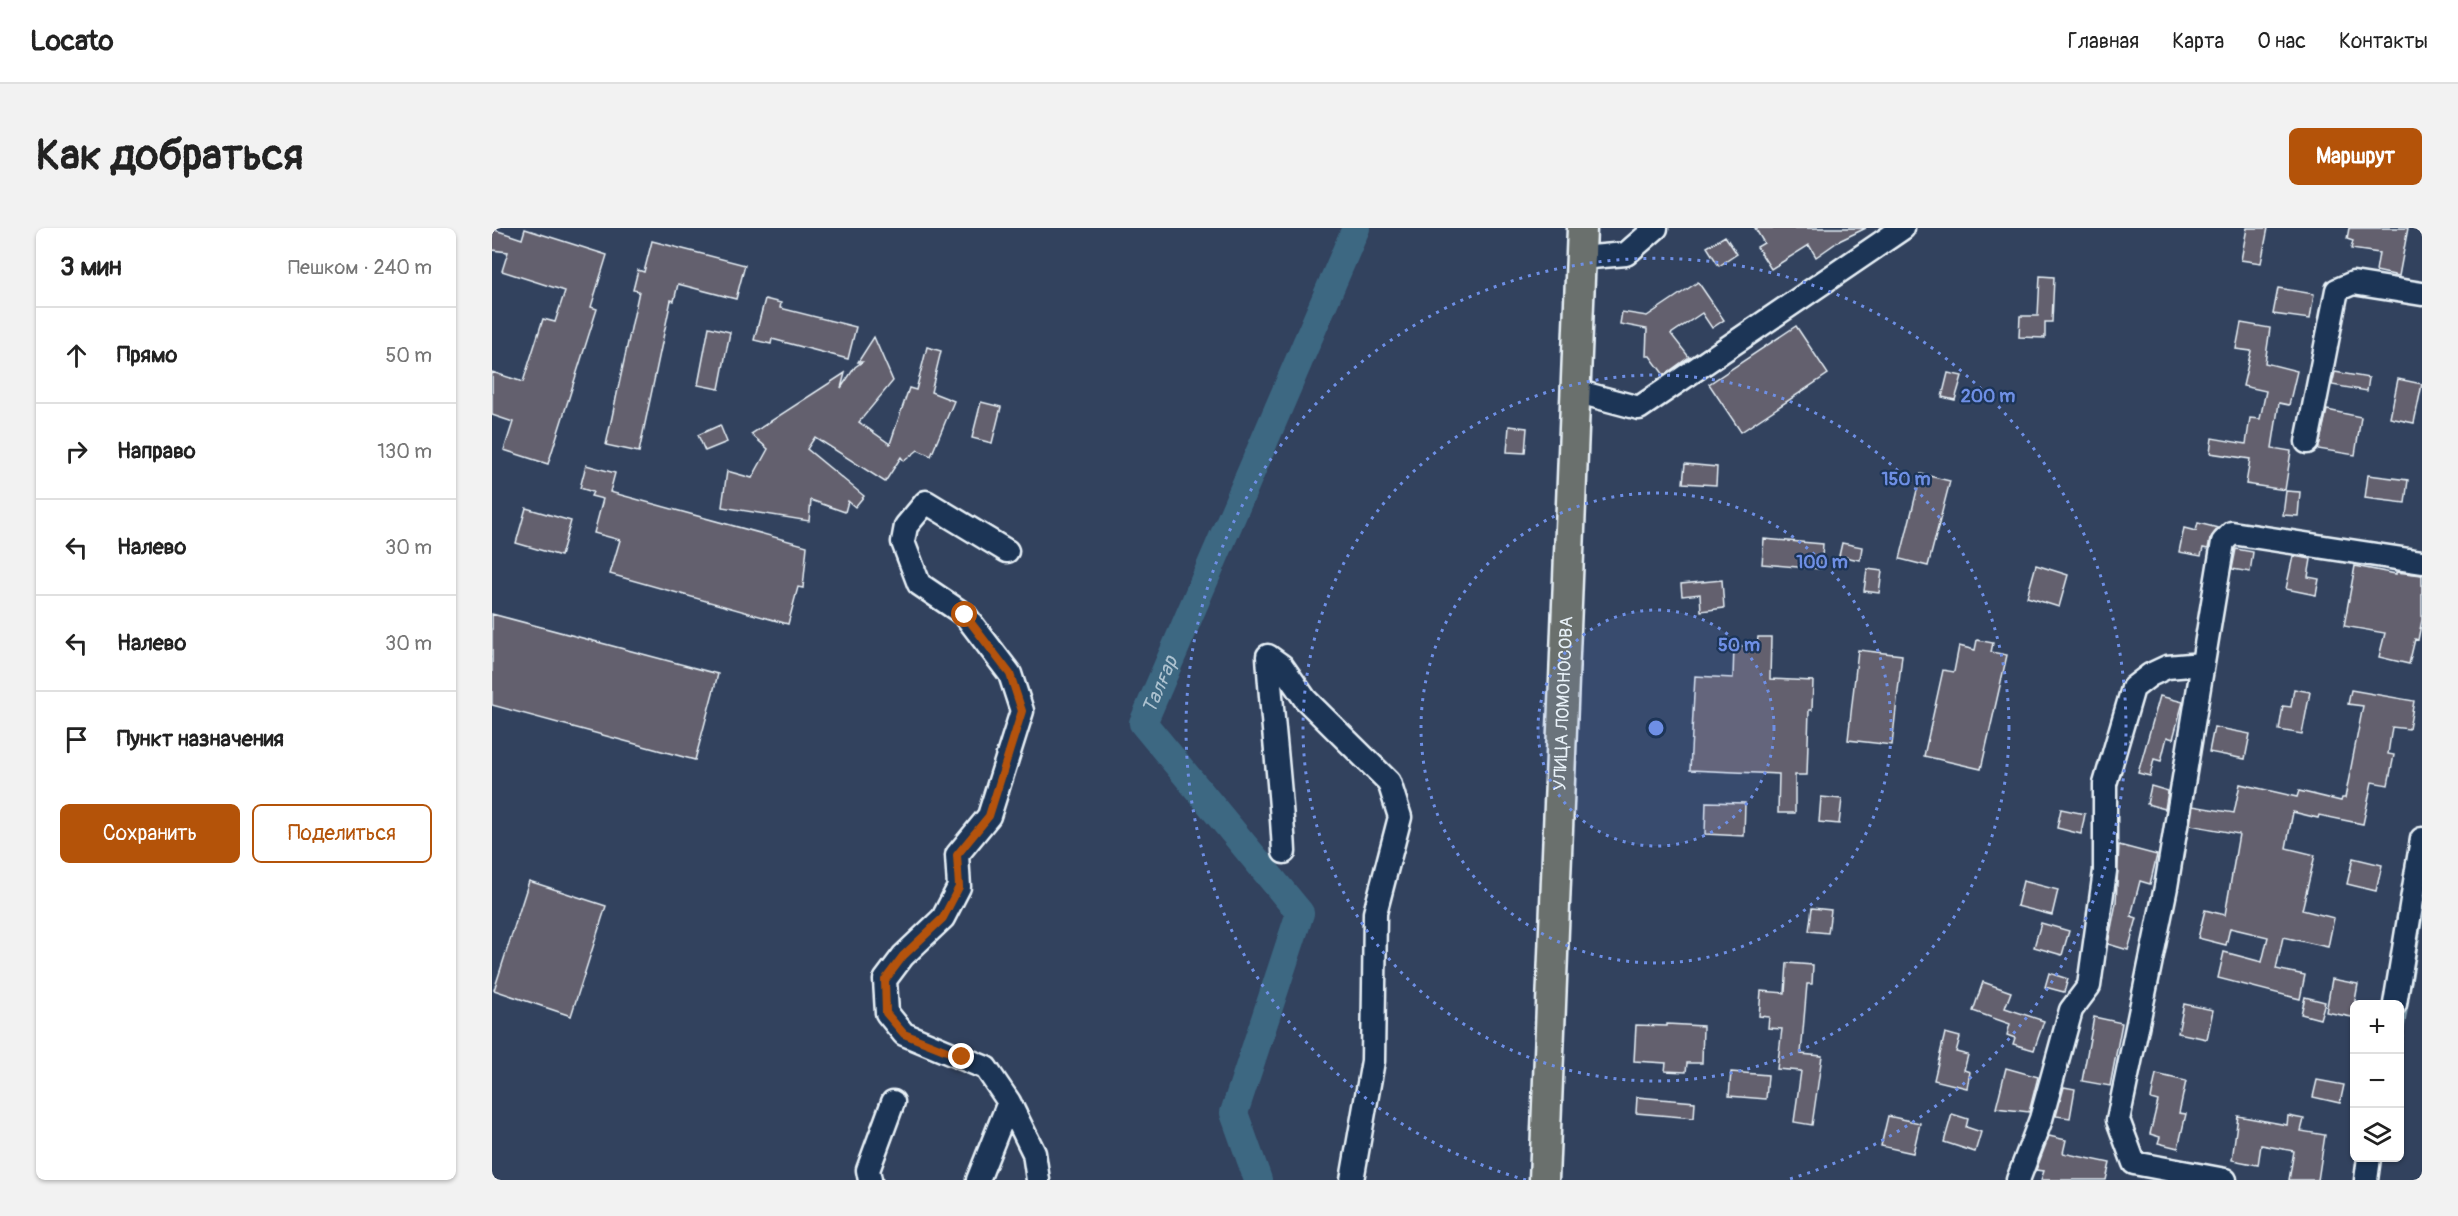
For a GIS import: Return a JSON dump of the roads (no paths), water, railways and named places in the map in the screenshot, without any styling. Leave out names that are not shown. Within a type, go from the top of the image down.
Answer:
[{"type":"main road","name":"УЛИЦА ЛОМОНОСОВА","points":[[1544,1180],[1582,228]]},
{"type":"street","points":[[1580,258],[1626,254],[1656,228]]},
{"type":"street","points":[[1575,391],[1640,408],[1903,228]]},
{"type":"street","points":[[2307,442],[2337,290],[2353,283],[2422,294]]},
{"type":"street","points":[[1007,551],[926,502],[906,526],[903,542],[919,584],[965,615],[1010,674],[1022,711],[989,816],[957,855],[959,887],[943,918],[903,956],[885,980],[886,1013],[904,1034],[986,1068],[1009,1102],[1034,1153],[1038,1180]]},
{"type":"street","points":[[2225,1180],[2134,1163],[2118,1120],[2166,887],[2223,542],[2232,533],[2422,562]]},
{"type":"street","points":[[1284,852],[1282,799],[1273,731],[1268,656],[1282,666],[1305,699],[1389,782],[1400,817],[1375,913],[1373,1061],[1352,1180]]},
{"type":"street","points":[[2018,1180],[2041,1119],[2071,1010],[2089,986],[2105,871],[2105,784],[2133,688],[2150,675],[2167,667],[2202,664]]},
{"type":"street","points":[[2396,1000],[2422,838]]},
{"type":"street","points":[[870,1180],[868,1170],[892,1102]]},
{"type":"street","points":[[978,1180],[1009,1102]]},
{"type":"street","points":[[2366,1180],[2368,1162]]},
{"type":"waterway","name":"Талғар","points":[[1258,1180],[1234,1113],[1300,913],[1143,723],[1356,228]]},
{"type":"waterway","points":[[2410,984],[2422,913]]},
{"type":"waterway","points":[[2404,1019],[2407,1001]]}]
